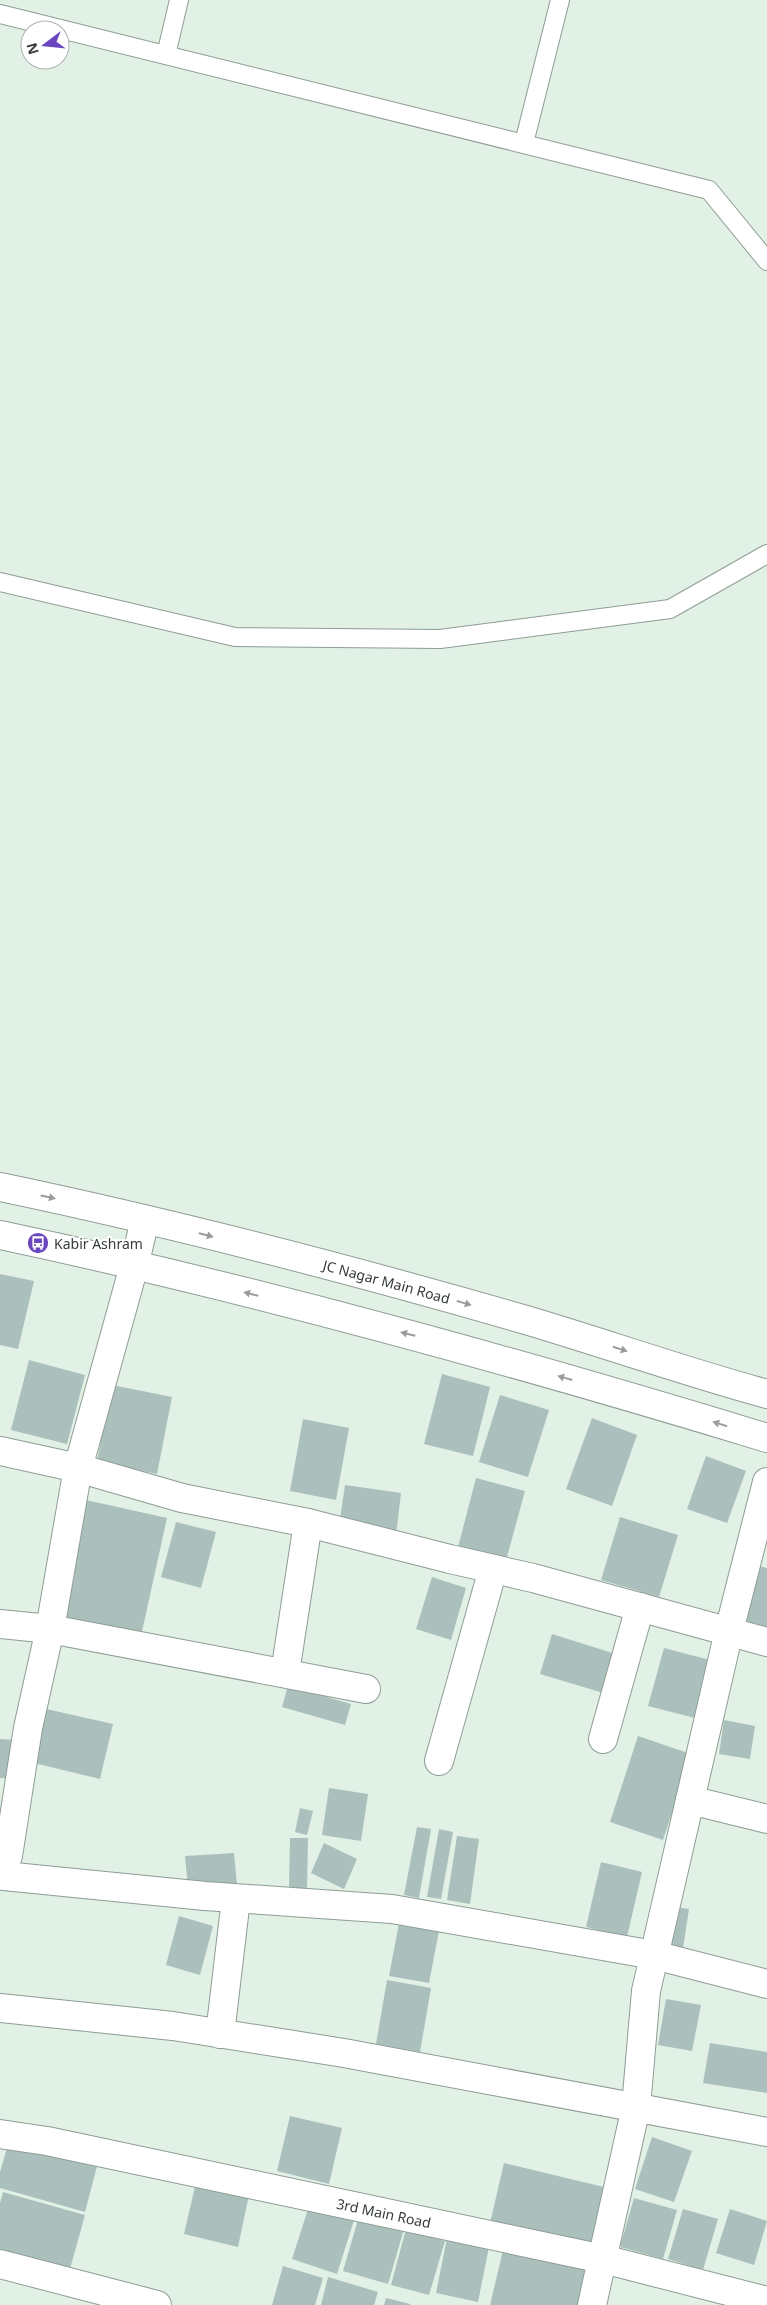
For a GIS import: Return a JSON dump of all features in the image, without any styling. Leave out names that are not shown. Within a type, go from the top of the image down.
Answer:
[{"type":"street","name":"JC Nagar Main Road","points":[[0,1187],[144,1220],[367,1276],[518,1318],[767,1394]]},
{"type":"street","points":[[144,1220],[134,1266],[78,1468],[50,1629],[28,1728],[6,1866],[236,1899],[392,1909],[654,1955],[767,1984]]},
{"type":"street","points":[[0,1235],[442,1342],[767,1438]]},
{"type":"street","points":[[0,1451],[78,1468],[182,1498],[308,1523],[493,1569],[767,1642]]},
{"type":"street","points":[[592,2305],[636,2107],[646,1991],[729,1631],[767,1482]]},
{"type":"street","points":[[285,1673],[308,1523]]},
{"type":"street","points":[[439,1761],[493,1569]]},
{"type":"street","points":[[603,1739],[640,1607]]},
{"type":"street","points":[[0,1624],[50,1629],[366,1689]]},
{"type":"street","points":[[690,1800],[767,1819]]},
{"type":"street","points":[[220,2034],[236,1899]]},
{"type":"street","points":[[0,2008],[173,2026],[344,2053],[767,2132]]},
{"type":"street","name":"3rd Main Road","points":[[0,2134],[47,2140],[603,2259],[767,2301]]},
{"type":"street","points":[[0,2264],[157,2305]]},
{"type":"lane","points":[[166,55],[179,0]]},
{"type":"lane","points":[[524,143],[560,0]]},
{"type":"lane","points":[[0,14],[710,190],[767,261]]},
{"type":"lane","points":[[0,582],[235,637],[440,639],[670,609],[767,554]]},
{"type":"building","points":[[0,1274],[34,1281],[18,1349],[0,1345]]},
{"type":"building","points":[[29,1360],[85,1375],[67,1444],[11,1430]]},
{"type":"building","points":[[442,1374],[490,1387],[473,1456],[424,1444]]},
{"type":"building","points":[[112,1385],[172,1397],[157,1474],[97,1461]]},
{"type":"building","points":[[500,1395],[549,1410],[528,1477],[479,1462]]},
{"type":"building","points":[[592,1418],[637,1435],[612,1506],[566,1489]]},
{"type":"building","points":[[303,1419],[349,1428],[336,1500],[290,1491]]},
{"type":"building","points":[[706,1456],[746,1471],[727,1523],[687,1509]]},
{"type":"building","points":[[476,1478],[525,1491],[504,1568],[456,1555]]},
{"type":"building","points":[[345,1485],[401,1493],[396,1535],[339,1526]]},
{"type":"building","points":[[86,1500],[167,1518],[139,1645],[58,1627]]},
{"type":"building","points":[[620,1517],[678,1535],[659,1597],[601,1580]]},
{"type":"building","points":[[176,1522],[216,1532],[201,1588],[161,1577]]},
{"type":"building","points":[[750,1564],[767,1568],[767,1629],[737,1622]]},
{"type":"building","points":[[432,1577],[466,1588],[451,1640],[416,1629]]},
{"type":"building","points":[[552,1634],[622,1656],[610,1695],[540,1674]]},
{"type":"building","points":[[664,1648],[710,1660],[695,1718],[648,1706]]},
{"type":"building","points":[[288,1686],[351,1704],[345,1725],[282,1707]]},
{"type":"building","points":[[42,1708],[113,1724],[100,1779],[30,1762]]},
{"type":"building","points":[[724,1720],[755,1726],[750,1759],[719,1754]]},
{"type":"building","points":[[638,1736],[691,1754],[663,1840],[610,1822]]},
{"type":"building","points":[[0,1739],[17,1740],[14,1779],[0,1778]]},
{"type":"building","points":[[329,1788],[368,1794],[361,1841],[322,1835]]},
{"type":"building","points":[[300,1808],[313,1811],[307,1835],[295,1832]]},
{"type":"building","points":[[417,1827],[431,1829],[419,1898],[404,1895]]},
{"type":"building","points":[[439,1829],[453,1832],[441,1899],[427,1897]]},
{"type":"building","points":[[457,1836],[479,1839],[470,1904],[447,1900]]},
{"type":"building","points":[[290,1838],[308,1838],[307,1889],[289,1888]]},
{"type":"building","points":[[324,1843],[357,1859],[344,1889],[311,1873]]},
{"type":"building","points":[[234,1853],[237,1885],[188,1888],[185,1856]]},
{"type":"building","points":[[601,1862],[642,1872],[627,1937],[586,1927]]},
{"type":"building","points":[[668,1906],[689,1909],[682,1955],[661,1952]]},
{"type":"building","points":[[179,1916],[213,1926],[200,1975],[166,1965]]},
{"type":"building","points":[[399,1923],[439,1931],[429,1983],[389,1976]]},
{"type":"building","points":[[387,1980],[431,1988],[420,2052],[376,2044]]},
{"type":"building","points":[[666,1999],[701,2005],[692,2051],[658,2045]]},
{"type":"building","points":[[710,2043],[767,2052],[767,2093],[703,2083]]},
{"type":"building","points":[[290,2116],[342,2128],[329,2184],[277,2171]]},
{"type":"building","points":[[652,2137],[692,2151],[674,2202],[635,2189]]},
{"type":"building","points":[[9,2141],[97,2166],[85,2212],[0,2188],[0,2172]]},
{"type":"building","points":[[504,2163],[608,2188],[593,2249],[490,2223]]},
{"type":"building","points":[[197,2178],[250,2190],[238,2247],[184,2234]]},
{"type":"building","points":[[3,2192],[85,2215],[68,2276],[0,2256],[0,2203]]},
{"type":"building","points":[[634,2198],[677,2210],[663,2259],[620,2247]]},
{"type":"building","points":[[310,2203],[355,2217],[337,2274],[292,2259]]},
{"type":"building","points":[[683,2209],[718,2219],[703,2270],[668,2259]]},
{"type":"building","points":[[730,2209],[767,2221],[754,2265],[716,2253]]},
{"type":"building","points":[[359,2216],[404,2229],[388,2284],[343,2271]]},
{"type":"building","points":[[406,2229],[445,2241],[429,2295],[391,2285]]},
{"type":"building","points":[[447,2238],[489,2247],[478,2302],[436,2293]]},
{"type":"building","points":[[505,2242],[592,2263],[582,2305],[490,2305]]},
{"type":"building","points":[[283,2266],[323,2278],[315,2305],[272,2305]]},
{"type":"building","points":[[328,2277],[378,2292],[374,2305],[321,2305]]},
{"type":"building","points":[[386,2298],[410,2304],[410,2305],[384,2305]]},
{"type":"place","name":"Kabir Ashram","points":[[38,1243]]}]
